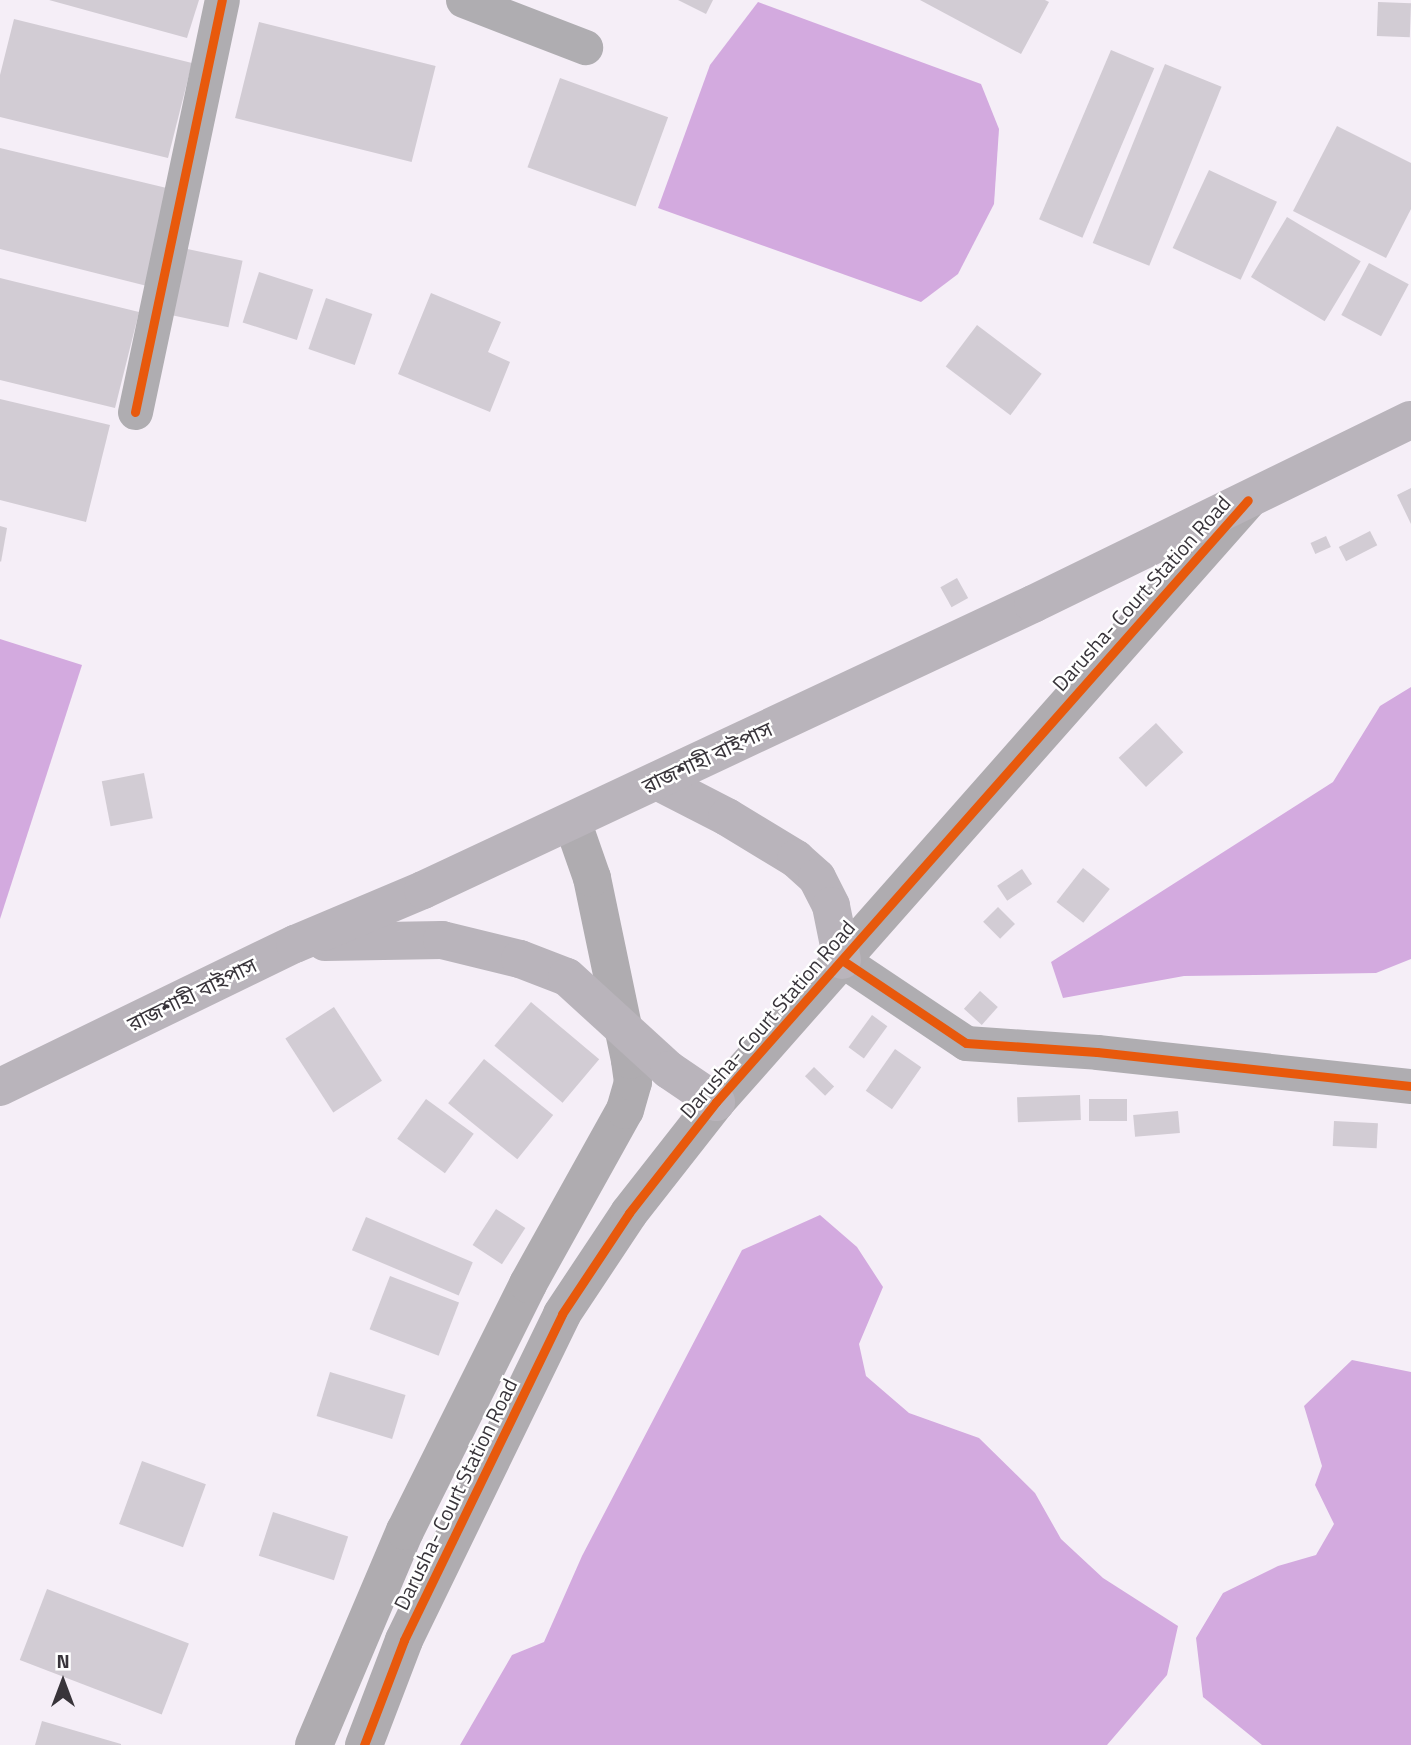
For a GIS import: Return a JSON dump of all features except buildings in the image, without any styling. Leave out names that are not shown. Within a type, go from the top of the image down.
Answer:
[{"type":"highway","name":"রাজশাহী বাইপাস","points":[[5,1081],[295,944],[657,781],[1248,500],[1407,415]]},
{"type":"highway","points":[[657,781],[727,817],[796,859],[817,878],[831,906],[842,960]]},
{"type":"highway","points":[[295,944],[442,940],[520,958],[568,977],[669,1070],[716,1102]]},
{"type":"street","points":[[135,412],[222,0]]},
{"type":"street","points":[[463,0],[586,47]]},
{"type":"street","name":"Darusha- Court Station Road","points":[[364,1745],[404,1640],[562,1314],[629,1213],[716,1102],[1248,500]]},
{"type":"street","name":"Darusha- Court Station Road","points":[[314,1745],[405,1531],[528,1284],[625,1110],[633,1082],[592,878],[572,821]]},
{"type":"street","points":[[842,960],[966,1043],[1097,1052],[1411,1086]]},
{"type":"shaded area","points":[[758,2],[981,84],[999,129],[994,204],[958,274],[921,302],[658,208],[710,65]]},
{"type":"shaded area","points":[[0,639],[82,665],[0,919]]},
{"type":"shaded area","points":[[1411,687],[1411,959],[1376,973],[1184,976],[1063,998],[1051,962],[1333,782],[1380,706]]},
{"type":"shaded area","points":[[820,1215],[857,1247],[883,1287],[859,1344],[866,1376],[909,1413],[979,1438],[1035,1493],[1061,1539],[1103,1578],[1178,1626],[1167,1675],[1107,1745],[460,1745],[512,1655],[544,1642],[582,1556],[742,1250]]},
{"type":"shaded area","points":[[1352,1360],[1411,1372],[1411,1745],[1262,1745],[1203,1697],[1196,1638],[1223,1593],[1278,1566],[1316,1555],[1334,1524],[1315,1485],[1322,1466],[1304,1406]]},
{"type":"cycle path","points":[[135,412],[222,0]]},
{"type":"cycle path","points":[[364,1745],[404,1640],[562,1314],[629,1213],[716,1102],[1248,500]]},
{"type":"cycle path","points":[[842,960],[966,1043],[1097,1052],[1411,1086]]}]
